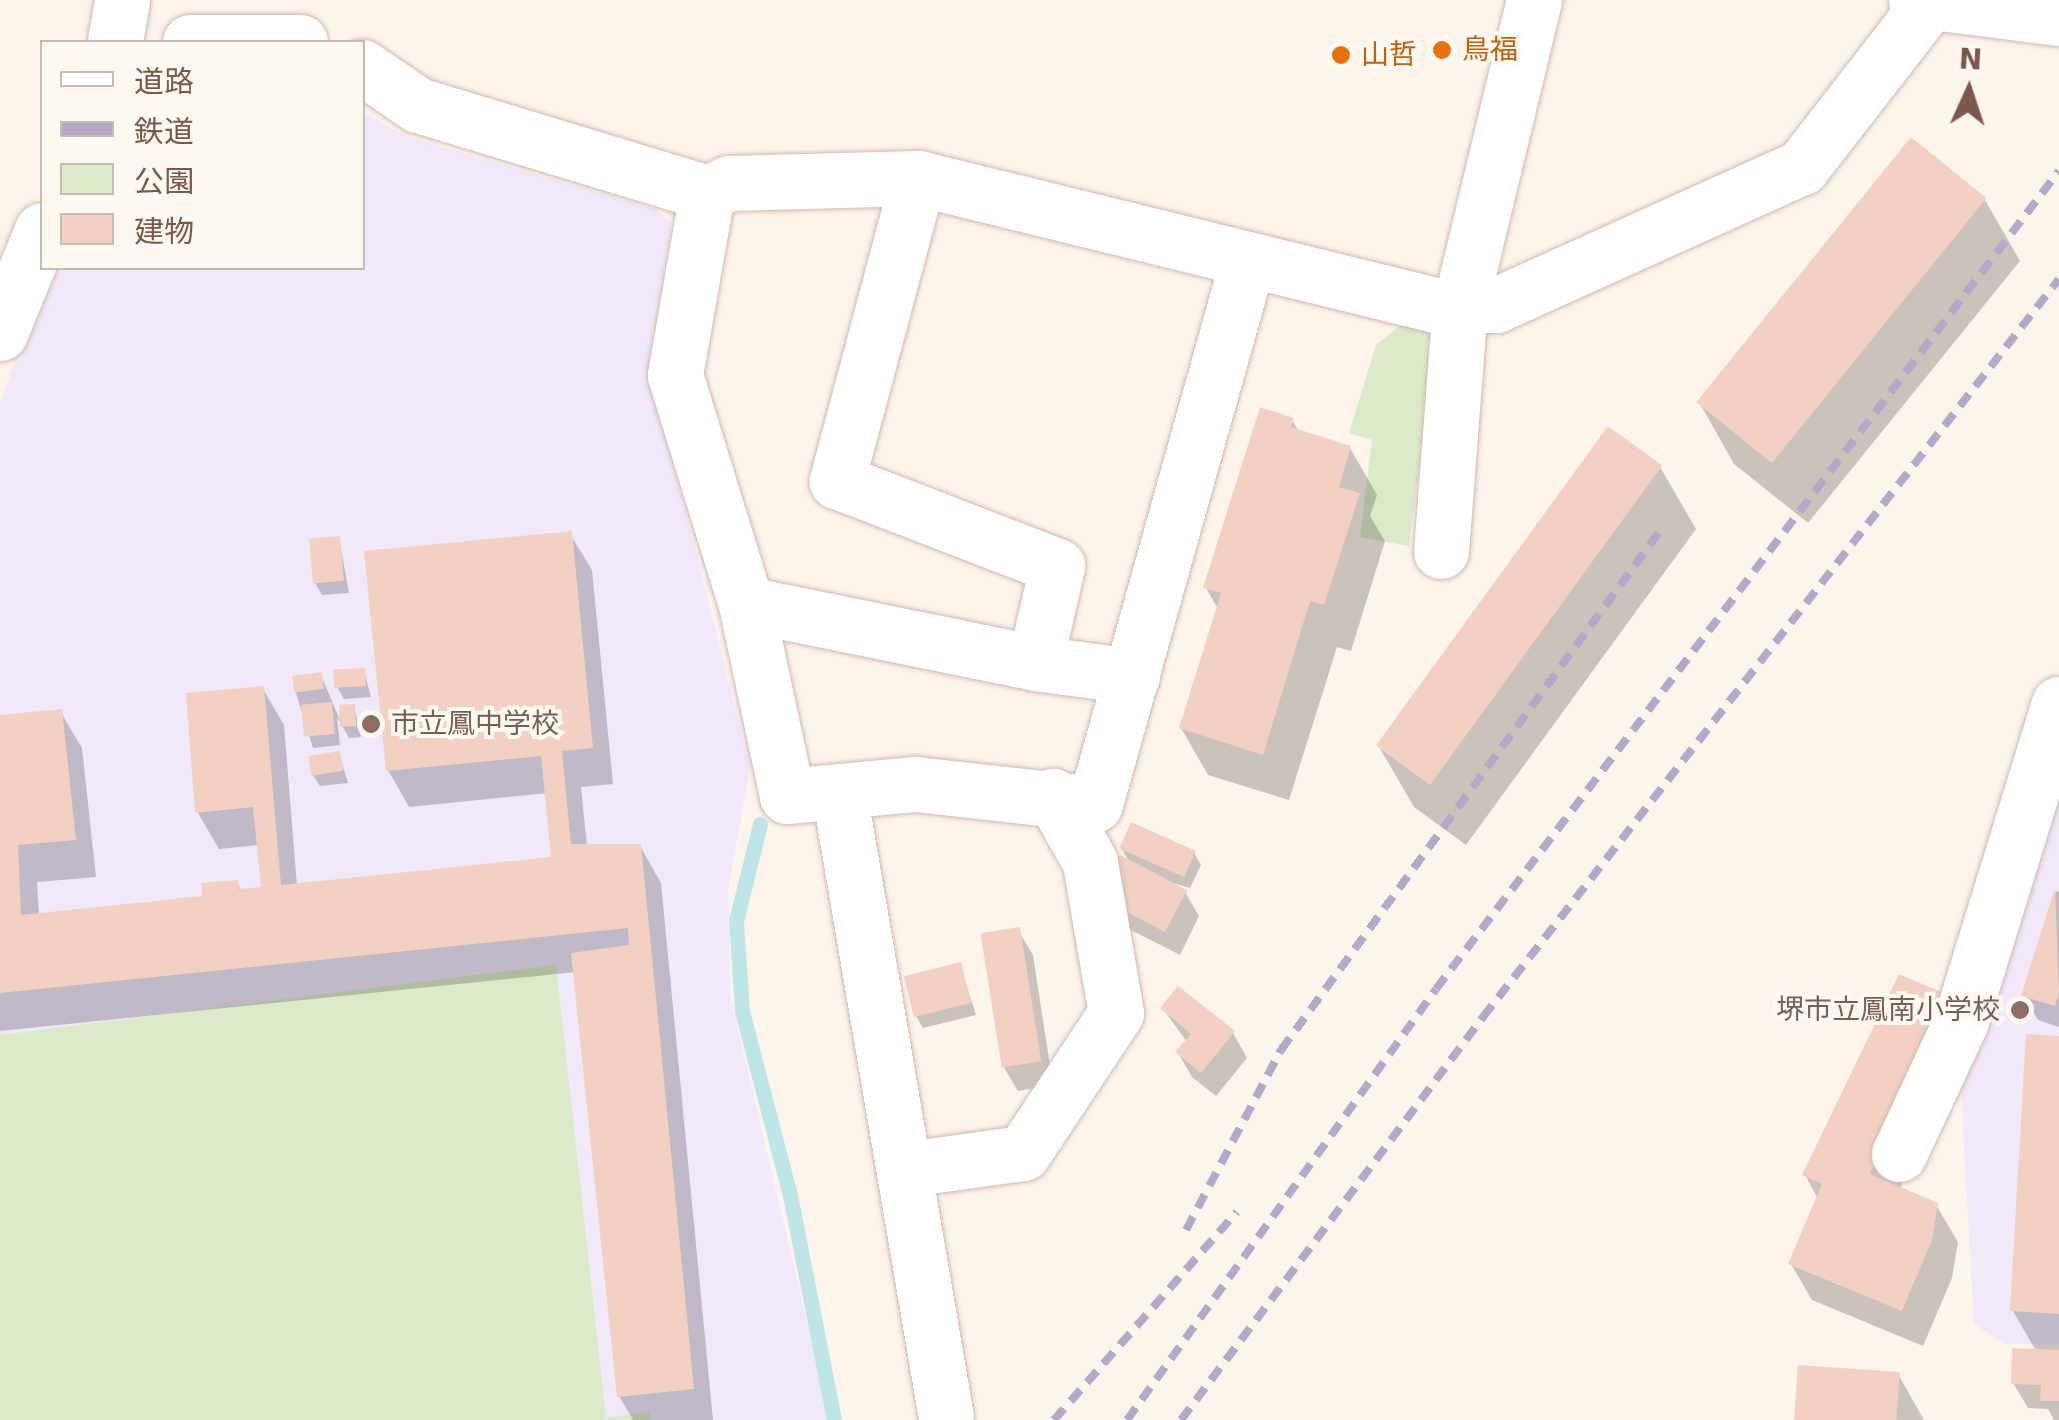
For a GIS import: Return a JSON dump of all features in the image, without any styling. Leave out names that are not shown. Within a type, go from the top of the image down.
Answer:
[{"type":"street","points":[[116,40],[122,0]]},
{"type":"street","points":[[1440,551],[1460,306],[1534,0]]},
{"type":"street","points":[[365,69],[418,104],[706,193],[729,182],[918,178],[1246,263],[1460,306],[1496,305],[1802,167],[1923,1],[2059,18]]},
{"type":"street","points":[[918,178],[837,481],[1057,566],[1035,663]]},
{"type":"street","points":[[706,193],[675,376],[746,604],[787,796],[915,784],[1053,796],[1094,804],[1246,263]]},
{"type":"street","points":[[0,333],[40,235]]},
{"type":"street","points":[[746,604],[1035,663],[1132,676]]},
{"type":"street","points":[[1899,1154],[1960,1023],[2059,704]]},
{"type":"street","points":[[839,792],[907,1169],[946,1417]]},
{"type":"street","points":[[907,1169],[1022,1153],[1116,1012],[1090,862],[1053,796]]},
{"type":"shaded area","name":"市立鳳中学校","points":[[365,113],[405,136],[657,210],[671,222],[652,377],[750,767],[728,891],[730,995],[830,1420],[0,1420],[0,404],[34,308],[55,270],[365,270]]},
{"type":"shaded area","name":"堺市立鳳南小学校","points":[[2059,777],[2059,1344],[2005,1344],[1974,1324],[1961,1094],[2002,925]]},
{"type":"green space","points":[[1401,325],[1436,332],[1409,546],[1360,537],[1372,440],[1349,433],[1376,345]]},
{"type":"green space","points":[[556,965],[606,1418],[649,1412],[650,1420],[0,1420],[0,1035]]},
{"type":"building","points":[[1911,137],[1986,198],[1772,463],[1696,402]]},
{"type":"building","points":[[1260,407],[1294,418],[1291,427],[1351,446],[1339,487],[1360,493],[1324,605],[1310,601],[1263,755],[1179,728],[1221,593],[1203,588]]},
{"type":"building","points":[[1608,426],[1662,465],[1430,785],[1376,746]]},
{"type":"building","points":[[572,531],[593,748],[562,751],[571,844],[641,844],[694,1389],[617,1397],[571,953],[629,945],[628,928],[0,993],[0,715],[62,709],[76,840],[18,845],[21,915],[202,896],[201,883],[238,880],[239,889],[261,887],[253,807],[195,813],[186,693],[264,686],[281,885],[551,857],[541,756],[386,771],[364,551]]},
{"type":"building","points":[[340,536],[344,581],[313,584],[309,539]]},
{"type":"building","points":[[365,668],[366,686],[334,688],[333,670]]},
{"type":"building","points":[[322,672],[324,689],[294,693],[292,676]]},
{"type":"building","points":[[332,702],[335,734],[304,737],[301,705]]},
{"type":"building","points":[[355,704],[356,726],[340,727],[339,705]]},
{"type":"building","points":[[340,751],[343,771],[312,776],[308,756]]},
{"type":"building","points":[[1131,822],[1196,851],[1184,877],[1119,848]]},
{"type":"building","points":[[1120,855],[1187,890],[1165,932],[1112,904],[1107,880]]},
{"type":"building","points":[[2055,888],[2059,992],[2055,1006],[2021,996]]},
{"type":"building","points":[[1020,927],[1041,1061],[1002,1068],[980,933]]},
{"type":"building","points":[[961,962],[971,1003],[914,1017],[904,976]]},
{"type":"building","points":[[1899,974],[1946,994],[1870,1174],[1938,1203],[1932,1240],[1902,1311],[1788,1264],[1822,1184],[1802,1175]]},
{"type":"building","points":[[1178,986],[1235,1031],[1201,1073],[1175,1052],[1191,1034],[1160,1008]]},
{"type":"building","points":[[2026,1034],[2059,1036],[2059,1314],[2010,1311]]},
{"type":"building","points":[[2012,1348],[2059,1350],[2059,1401],[2040,1401],[2041,1385],[2011,1384]]},
{"type":"building","points":[[1798,1365],[1900,1372],[1896,1420],[1794,1420]]},
{"type":"waterway","points":[[760,824],[736,921],[742,1011],[790,1195],[834,1420]]},
{"type":"railway","points":[[1127,1420],[1436,989],[2059,171]]},
{"type":"railway","points":[[1181,1420],[1483,1017],[2059,279]]},
{"type":"railway","points":[[1186,1230],[1281,1050],[1659,532]]},
{"type":"railway","points":[[1054,1420],[1237,1212]]},
{"type":"place","name":"鳥福","points":[[1442,50]]},
{"type":"place","name":"山哲","points":[[1341,55]]},
{"type":"place","name":"市立鳳中学校","points":[[371,724]]},
{"type":"place","name":"堺市立鳳南小学校","points":[[2020,1010]]}]
